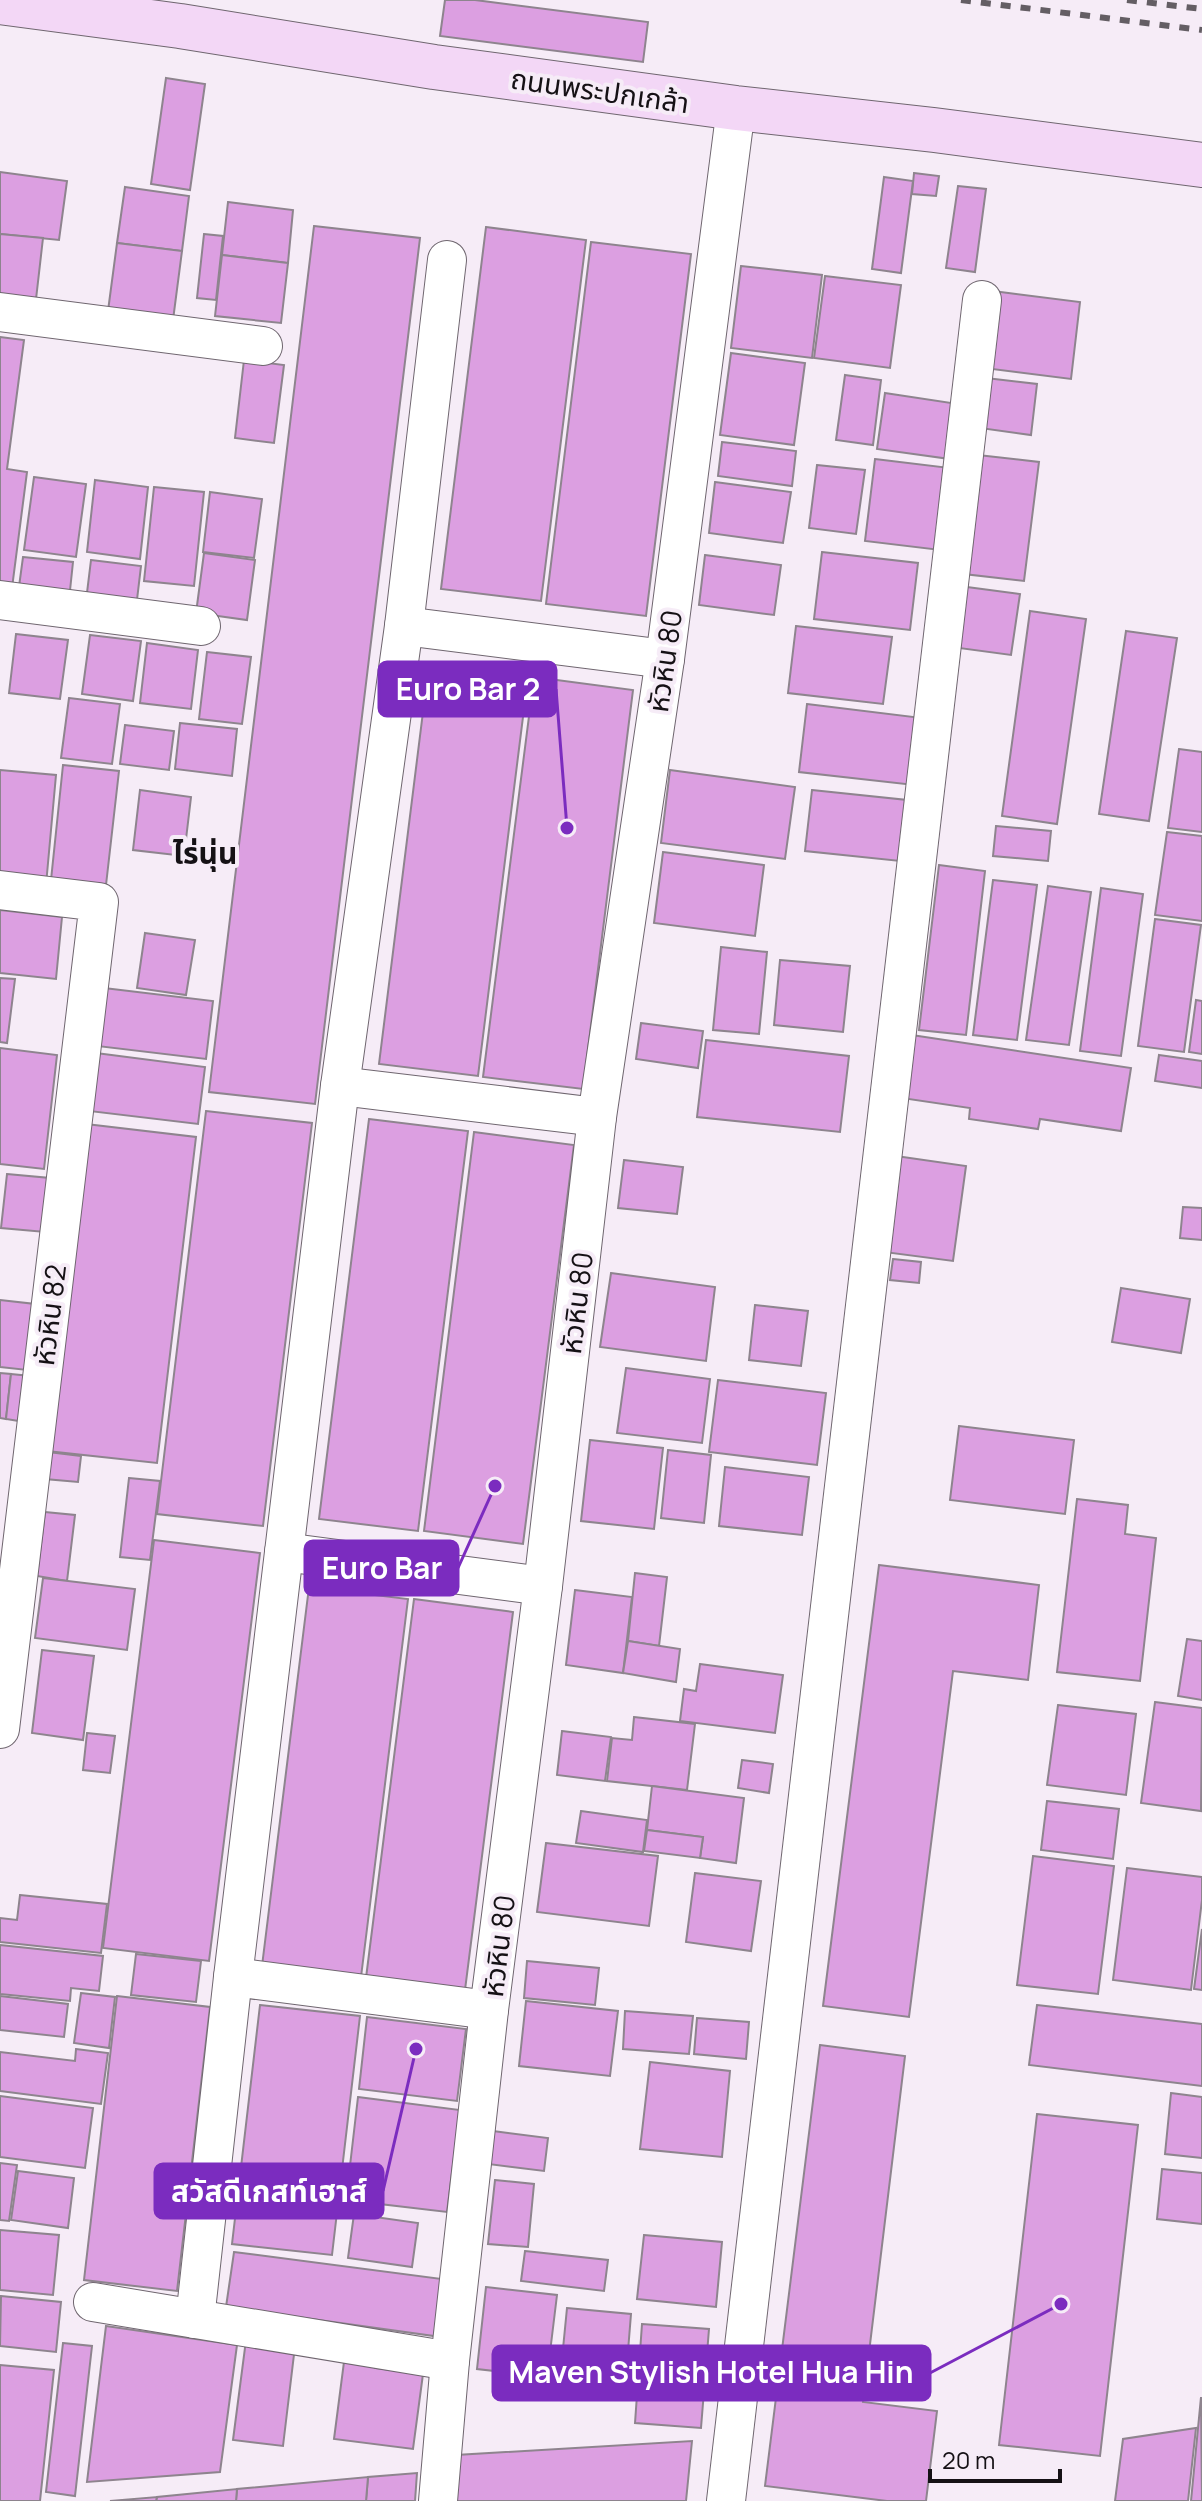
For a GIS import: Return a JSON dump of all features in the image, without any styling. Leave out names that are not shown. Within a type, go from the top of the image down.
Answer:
[{"type":"street","name":"ถนนพระปกเกล้า","points":[[0,2],[180,26],[434,67],[736,108],[1202,165]]},
{"type":"street","name":"หัวหิน 80","points":[[438,2501],[450,2361],[489,2010],[543,1586],[597,1117],[665,659],[736,108]]},
{"type":"street","points":[[195,2319],[340,1086],[404,626],[447,260]]},
{"type":"street","points":[[726,2501],[982,300]]},
{"type":"street","points":[[0,312],[263,346]]},
{"type":"street","points":[[0,600],[201,626]]},
{"type":"street","points":[[404,626],[665,659]]},
{"type":"street","name":"หัวหิน 82","points":[[0,890],[99,902],[0,1729]]},
{"type":"street","points":[[340,1086],[597,1117]]},
{"type":"street","points":[[284,1552],[543,1586]]},
{"type":"street","points":[[233,1977],[489,2010]]},
{"type":"street","points":[[93,2302],[450,2361]]},
{"type":"building","points":[[445,0],[475,0],[648,22],[643,62],[440,36]]},
{"type":"building","points":[[166,78],[205,84],[190,190],[151,184]]},
{"type":"building","points":[[0,172],[67,181],[59,240],[0,234]]},
{"type":"building","points":[[914,173],[939,176],[936,196],[912,194]]},
{"type":"building","points":[[884,177],[913,181],[901,273],[872,269]]},
{"type":"building","points":[[958,186],[986,189],[975,272],[946,268]]},
{"type":"building","points":[[125,187],[189,196],[182,251],[117,243]]},
{"type":"building","points":[[228,202],[293,210],[288,263],[222,255]]},
{"type":"building","points":[[314,226],[420,238],[315,1104],[209,1092]]},
{"type":"building","points":[[486,227],[586,240],[541,601],[441,589]]},
{"type":"building","points":[[0,234],[43,238],[35,308],[0,304]]},
{"type":"building","points":[[204,234],[223,236],[216,300],[197,298]]},
{"type":"building","points":[[591,242],[691,254],[646,616],[546,604]]},
{"type":"building","points":[[117,243],[182,251],[173,320],[108,311]]},
{"type":"building","points":[[222,255],[288,263],[281,323],[215,316]]},
{"type":"building","points":[[741,266],[822,275],[812,358],[731,348]]},
{"type":"building","points":[[825,276],[901,285],[890,368],[814,358]]},
{"type":"building","points":[[993,291],[1080,302],[1071,379],[984,368]]},
{"type":"building","points":[[0,337],[24,340],[7,469],[27,472],[12,588],[0,587]]},
{"type":"building","points":[[731,353],[805,363],[794,445],[720,435]]},
{"type":"building","points":[[244,360],[284,365],[274,443],[235,438]]},
{"type":"building","points":[[845,375],[881,380],[873,445],[836,440]]},
{"type":"building","points":[[986,378],[1037,384],[1031,435],[980,428]]},
{"type":"building","points":[[885,393],[958,404],[950,459],[877,449]]},
{"type":"building","points":[[722,442],[796,451],[792,486],[718,476]]},
{"type":"building","points":[[978,455],[1039,462],[1024,581],[964,574]]},
{"type":"building","points":[[875,459],[950,468],[940,550],[865,541]]},
{"type":"building","points":[[817,465],[865,470],[856,534],[809,528]]},
{"type":"building","points":[[34,477],[86,484],[76,557],[24,550]]},
{"type":"building","points":[[95,480],[148,487],[140,559],[87,552]]},
{"type":"building","points":[[715,482],[791,492],[783,543],[709,533]]},
{"type":"building","points":[[154,487],[204,492],[194,586],[144,581]]},
{"type":"building","points":[[210,492],[262,499],[254,558],[203,552]]},
{"type":"building","points":[[822,552],[918,563],[910,630],[814,619]]},
{"type":"building","points":[[204,553],[255,560],[247,620],[196,613]]},
{"type":"building","points":[[705,555],[781,565],[774,615],[699,605]]},
{"type":"building","points":[[23,557],[73,562],[69,600],[18,594]]},
{"type":"building","points":[[91,560],[141,566],[136,608],[86,601]]},
{"type":"building","points":[[967,587],[1020,594],[1011,655],[959,648]]},
{"type":"building","points":[[1030,611],[1086,619],[1057,824],[1002,816]]},
{"type":"building","points":[[796,626],[892,637],[883,704],[788,693]]},
{"type":"building","points":[[1126,631],[1177,638],[1149,821],[1099,814]]},
{"type":"building","points":[[16,634],[68,640],[60,699],[9,693]]},
{"type":"building","points":[[90,635],[141,641],[133,701],[82,694]]},
{"type":"building","points":[[147,643],[198,650],[191,709],[140,703]]},
{"type":"building","points":[[207,652],[251,657],[242,724],[199,719]]},
{"type":"building","points":[[429,664],[528,677],[478,1076],[379,1064]]},
{"type":"building","points":[[534,677],[633,690],[583,1089],[483,1077]]},
{"type":"building","points":[[69,698],[120,704],[112,764],[61,758]]},
{"type":"building","points":[[807,704],[922,718],[914,785],[799,772]]},
{"type":"building","points":[[180,723],[237,729],[232,776],[175,769]]},
{"type":"building","points":[[125,725],[174,731],[169,770],[120,764]]},
{"type":"building","points":[[1179,749],[1202,752],[1202,832],[1168,828]]},
{"type":"building","points":[[63,765],[119,771],[106,885],[51,880]]},
{"type":"building","points":[[0,770],[56,775],[46,885],[0,880]]},
{"type":"building","points":[[670,770],[795,787],[785,859],[661,843]]},
{"type":"building","points":[[140,790],[191,797],[184,856],[133,850]]},
{"type":"building","points":[[812,790],[907,800],[900,861],[805,851]]},
{"type":"building","points":[[996,826],[1051,831],[1048,861],[993,856]]},
{"type":"building","points":[[1167,832],[1202,836],[1202,921],[1155,915]]},
{"type":"building","points":[[663,852],[764,865],[755,936],[654,923]]},
{"type":"building","points":[[939,865],[985,871],[966,1035],[919,1030]]},
{"type":"building","points":[[993,880],[1037,885],[1017,1040],[973,1035]]},
{"type":"building","points":[[1048,886],[1091,892],[1069,1045],[1026,1040]]},
{"type":"building","points":[[1101,888],[1143,894],[1121,1056],[1080,1051]]},
{"type":"building","points":[[0,910],[62,917],[56,979],[0,973]]},
{"type":"building","points":[[1155,919],[1201,925],[1184,1052],[1138,1046]]},
{"type":"building","points":[[145,933],[195,940],[186,995],[137,988]]},
{"type":"building","points":[[721,947],[767,952],[759,1034],[713,1030]]},
{"type":"building","points":[[780,960],[850,966],[843,1032],[774,1025]]},
{"type":"building","points":[[0,978],[15,979],[7,1043],[0,1042]]},
{"type":"building","points":[[104,988],[213,1001],[206,1059],[97,1046]]},
{"type":"building","points":[[1196,1000],[1202,1001],[1202,1054],[1189,1052]]},
{"type":"building","points":[[641,1023],[703,1031],[698,1068],[636,1059]]},
{"type":"building","points":[[905,1034],[1131,1068],[1121,1131],[1040,1119],[1038,1129],[969,1119],[970,1108],[895,1097]]},
{"type":"building","points":[[706,1040],[849,1056],[840,1132],[697,1117]]},
{"type":"building","points":[[0,1048],[57,1055],[44,1169],[0,1164]]},
{"type":"building","points":[[96,1053],[205,1067],[198,1124],[89,1111]]},
{"type":"building","points":[[1159,1055],[1202,1061],[1202,1088],[1155,1081]]},
{"type":"building","points":[[206,1111],[312,1123],[263,1526],[157,1514]]},
{"type":"building","points":[[369,1119],[468,1131],[418,1531],[319,1519]]},
{"type":"building","points":[[86,1124],[196,1137],[157,1463],[47,1451]]},
{"type":"building","points":[[474,1132],[574,1145],[523,1544],[424,1531]]},
{"type":"building","points":[[896,1156],[966,1166],[953,1261],[884,1252]]},
{"type":"building","points":[[624,1160],[683,1167],[677,1214],[618,1208]]},
{"type":"building","points":[[7,1174],[50,1178],[45,1232],[1,1228]]},
{"type":"building","points":[[1183,1207],[1202,1208],[1202,1240],[1180,1238]]},
{"type":"building","points":[[893,1259],[921,1262],[919,1283],[890,1280]]},
{"type":"building","points":[[611,1273],[715,1287],[706,1361],[600,1347]]},
{"type":"building","points":[[1121,1288],[1190,1299],[1181,1353],[1112,1342]]},
{"type":"building","points":[[0,1300],[35,1304],[27,1370],[0,1367]]},
{"type":"building","points":[[755,1305],[808,1311],[801,1366],[749,1360]]},
{"type":"building","points":[[626,1368],[710,1379],[702,1443],[617,1433]]},
{"type":"building","points":[[0,1373],[11,1374],[6,1419],[0,1418]]},
{"type":"building","points":[[11,1374],[30,1376],[25,1422],[6,1419]]},
{"type":"building","points":[[718,1380],[826,1393],[817,1465],[709,1452]]},
{"type":"building","points":[[959,1426],[1074,1440],[1065,1514],[950,1500]]},
{"type":"building","points":[[590,1440],[663,1448],[654,1529],[581,1521]]},
{"type":"building","points":[[668,1450],[711,1455],[704,1523],[661,1518]]},
{"type":"building","points":[[48,1452],[81,1456],[78,1482],[45,1479]]},
{"type":"building","points":[[725,1467],[809,1477],[802,1535],[719,1526]]},
{"type":"building","points":[[129,1478],[160,1481],[150,1560],[120,1557]]},
{"type":"building","points":[[1077,1499],[1128,1505],[1125,1534],[1156,1538],[1140,1681],[1057,1672]]},
{"type":"building","points":[[45,1512],[75,1515],[67,1581],[37,1576]]},
{"type":"building","points":[[154,1540],[260,1553],[209,1961],[103,1948]]},
{"type":"building","points":[[879,1565],[1039,1585],[1028,1680],[953,1671],[909,2017],[823,2006]]},
{"type":"building","points":[[635,1573],[667,1577],[659,1646],[628,1641]]},
{"type":"building","points":[[43,1578],[135,1589],[127,1650],[35,1638]]},
{"type":"building","points":[[309,1587],[408,1599],[361,1977],[262,1966]]},
{"type":"building","points":[[575,1590],[632,1597],[623,1673],[566,1665]]},
{"type":"building","points":[[414,1599],[513,1612],[465,1990],[366,1978]]},
{"type":"building","points":[[1187,1639],[1202,1641],[1202,1700],[1178,1696]]},
{"type":"building","points":[[628,1641],[680,1649],[676,1682],[623,1673]]},
{"type":"building","points":[[42,1650],[94,1656],[83,1740],[32,1733]]},
{"type":"building","points":[[700,1664],[783,1675],[775,1733],[680,1721],[684,1689],[696,1691]]},
{"type":"building","points":[[1155,1702],[1202,1708],[1201,1811],[1141,1803]]},
{"type":"building","points":[[1058,1705],[1136,1714],[1126,1795],[1047,1785]]},
{"type":"building","points":[[634,1717],[695,1724],[687,1790],[607,1781],[612,1738],[632,1740]]},
{"type":"building","points":[[562,1731],[611,1737],[605,1781],[557,1775]]},
{"type":"building","points":[[87,1733],[115,1736],[110,1773],[83,1770]]},
{"type":"building","points":[[742,1760],[773,1764],[769,1793],[738,1788]]},
{"type":"building","points":[[652,1786],[744,1798],[736,1863],[700,1858],[703,1837],[647,1830]]},
{"type":"building","points":[[1047,1801],[1119,1809],[1113,1859],[1041,1850]]},
{"type":"building","points":[[581,1811],[647,1820],[643,1852],[576,1843]]},
{"type":"building","points":[[647,1830],[703,1837],[700,1858],[644,1851]]},
{"type":"building","points":[[546,1843],[658,1856],[649,1926],[537,1912]]},
{"type":"building","points":[[1033,1856],[1114,1866],[1098,1994],[1017,1985]]},
{"type":"building","points":[[1127,1868],[1202,1877],[1191,1990],[1113,1980]]},
{"type":"building","points":[[695,1873],[761,1881],[751,1951],[686,1942]]},
{"type":"building","points":[[20,1895],[107,1904],[101,1953],[0,1942],[0,1918],[17,1920]]},
{"type":"building","points":[[1202,1929],[1202,1990],[1194,1989]]},
{"type":"building","points":[[0,1945],[103,1956],[99,1991],[71,1988],[70,2001],[0,1994]]},
{"type":"building","points":[[136,1954],[201,1961],[196,2002],[131,1995]]},
{"type":"building","points":[[527,1961],[599,1968],[595,2005],[524,1998]]},
{"type":"building","points":[[81,1993],[115,1997],[109,2048],[74,2043]]},
{"type":"building","points":[[0,1996],[68,2004],[64,2037],[0,2030]]},
{"type":"building","points":[[117,1996],[210,2007],[177,2291],[84,2280]]},
{"type":"building","points":[[526,2001],[618,2011],[610,2076],[519,2066]]},
{"type":"building","points":[[260,2005],[360,2016],[332,2255],[232,2244]]},
{"type":"building","points":[[1037,2005],[1202,2024],[1202,2086],[1029,2065]]},
{"type":"building","points":[[625,2011],[693,2016],[689,2054],[623,2049]]},
{"type":"building","points":[[367,2017],[466,2029],[457,2101],[359,2089]]},
{"type":"building","points":[[697,2018],[749,2022],[746,2059],[694,2054]]},
{"type":"building","points":[[820,2045],[905,2056],[863,2402],[937,2411],[926,2501],[887,2501],[765,2486]]},
{"type":"building","points":[[76,2049],[108,2053],[101,2104],[0,2091],[0,2052],[75,2061]]},
{"type":"building","points":[[650,2062],[730,2071],[722,2157],[640,2149]]},
{"type":"building","points":[[1171,2093],[1202,2097],[1202,2158],[1165,2154]]},
{"type":"building","points":[[0,2096],[93,2108],[85,2168],[0,2157]]},
{"type":"building","points":[[358,2097],[460,2110],[447,2212],[346,2200]]},
{"type":"building","points":[[1037,2114],[1138,2125],[1100,2456],[999,2445]]},
{"type":"building","points":[[493,2131],[548,2138],[544,2171],[488,2164]]},
{"type":"building","points":[[0,2163],[17,2165],[9,2221],[0,2220]]},
{"type":"building","points":[[1162,2169],[1202,2173],[1202,2224],[1157,2219]]},
{"type":"building","points":[[18,2171],[74,2178],[68,2228],[11,2220]]},
{"type":"building","points":[[495,2180],[534,2184],[528,2247],[488,2244]]},
{"type":"building","points":[[354,2214],[418,2223],[412,2267],[348,2258]]},
{"type":"building","points":[[0,2230],[59,2235],[53,2295],[0,2290]]},
{"type":"building","points":[[644,2235],[722,2242],[716,2307],[637,2299]]},
{"type":"building","points":[[525,2251],[608,2260],[604,2291],[521,2281]]},
{"type":"building","points":[[234,2252],[442,2279],[434,2336],[226,2307]]},
{"type":"building","points":[[486,2287],[557,2295],[547,2377],[477,2369]]},
{"type":"building","points":[[1,2296],[61,2302],[56,2352],[0,2346]]},
{"type":"building","points":[[567,2308],[631,2314],[626,2376],[561,2369]]},
{"type":"building","points":[[642,2324],[709,2329],[701,2428],[635,2423]]},
{"type":"building","points":[[106,2326],[237,2345],[220,2472],[87,2482]]},
{"type":"building","points":[[246,2340],[295,2346],[283,2446],[233,2440]]},
{"type":"building","points":[[63,2343],[92,2346],[75,2496],[46,2492]]},
{"type":"building","points":[[345,2354],[376,2358],[375,2368],[423,2374],[413,2449],[334,2439]]},
{"type":"building","points":[[0,2365],[54,2370],[40,2501],[0,2501]]},
{"type":"building","points":[[1201,2397],[1202,2501],[1191,2501]]},
{"type":"building","points":[[1196,2428],[1188,2501],[1115,2501],[1123,2439]]},
{"type":"building","points":[[692,2441],[686,2501],[453,2501],[456,2455]]},
{"type":"building","points":[[417,2473],[415,2501],[366,2501],[368,2477]]},
{"type":"building","points":[[368,2477],[366,2501],[236,2501],[237,2489]]},
{"type":"building","points":[[237,2489],[236,2501],[156,2501],[157,2497]]},
{"type":"building","points":[[157,2497],[156,2501],[110,2501]]},
{"type":"railway","points":[[961,0],[1202,30]]},
{"type":"railway","points":[[1127,0],[1202,9]]},
{"type":"place","name":"Euro Bar 2","points":[[567,828]]},
{"type":"place","name":"Euro Bar","points":[[495,1486]]},
{"type":"place","name":"สวัสดีเกสท์เฮาส์","points":[[416,2049]]},
{"type":"place","name":"Maven Stylish Hotel Hua Hin","points":[[1061,2304]]},
{"type":"district","name":"ไร่นุ่น","points":[[205,852]]}]
